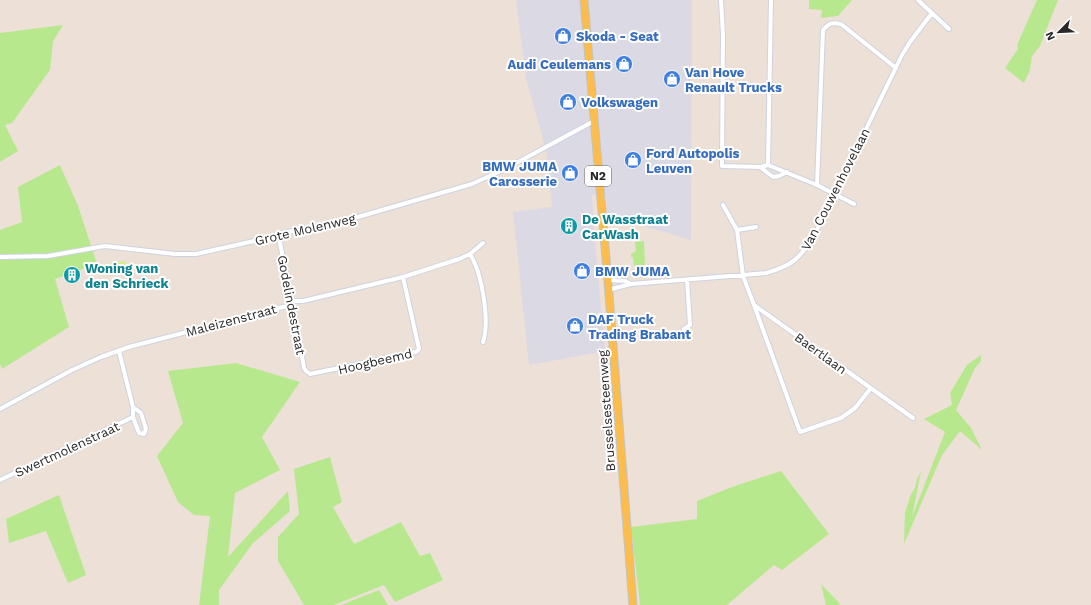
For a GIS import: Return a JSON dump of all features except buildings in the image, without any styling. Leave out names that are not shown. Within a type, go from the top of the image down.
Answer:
[{"type":"main road","name":"Brusselsesteenweg","points":[[584,0],[633,605]]},
{"type":"street","points":[[721,0],[723,34],[722,166],[760,167],[768,165],[817,185],[854,204]]},
{"type":"street","points":[[768,165],[771,0]]},
{"type":"street","points":[[918,0],[949,29]]},
{"type":"street","name":"Van Couwenhovelaan","points":[[608,290],[631,284],[766,273],[781,269],[792,262],[803,252],[814,236],[896,68],[910,42],[932,13]]},
{"type":"street","points":[[817,185],[823,30],[829,24],[841,24],[896,68]]},
{"type":"street","name":"Grote Molenweg","points":[[0,257],[48,256],[105,246],[174,254],[196,254],[272,237],[279,238],[282,233],[337,224],[472,184],[509,167],[594,121]]},
{"type":"street","points":[[760,167],[773,177],[787,172]]},
{"type":"street","points":[[723,205],[737,230],[742,276],[800,432],[841,418],[855,408],[871,388]]},
{"type":"street","points":[[737,230],[756,228]]},
{"type":"street","name":"Godelindestraat","points":[[279,238],[292,302],[291,308],[294,312],[306,371]]},
{"type":"street","name":"Maleizenstraat","points":[[0,409],[72,370],[101,357],[129,347],[287,306],[292,302],[303,301],[403,277],[459,260],[470,254],[483,243]]},
{"type":"street","points":[[470,254],[476,263],[484,295],[485,335],[483,342]]},
{"type":"street","name":"Hoogbeemd","points":[[306,371],[310,374],[315,374],[416,352],[419,349],[403,277]]},
{"type":"street","name":"Van Couwenhovelaan","points":[[607,280],[625,281],[631,284]]},
{"type":"street","points":[[684,329],[690,324],[687,280]]},
{"type":"street","name":"Baertlaan","points":[[754,305],[913,418]]},
{"type":"street","name":"Swertmolenstraat","points":[[119,351],[133,407],[133,418],[139,434],[144,434],[146,429],[141,413],[133,407]]},
{"type":"street","name":"Swertmolenstraat","points":[[0,480],[133,418]]},
{"type":"shaded area","points":[[516,0],[692,0],[691,240],[607,215],[606,194],[592,195],[594,234],[605,351],[529,365],[513,212],[552,207],[546,150],[526,78]]},
{"type":"green space","points":[[809,0],[852,0],[838,16],[821,18],[822,10],[809,9]]},
{"type":"green space","points":[[1037,0],[1058,0],[1040,46],[1032,56],[1030,70],[1024,83],[1005,68],[1018,49],[1017,45]]},
{"type":"green space","points":[[63,25],[53,41],[50,70],[12,123],[5,125],[18,151],[0,162],[0,33]]},
{"type":"green space","points":[[60,165],[78,206],[97,264],[55,279],[69,327],[2,369],[0,364],[0,230],[22,222],[18,187]]},
{"type":"green space","points":[[644,241],[645,265],[634,266],[633,257],[631,257],[631,254],[636,251],[635,242]]},
{"type":"green space","points":[[125,261],[126,271],[104,275],[102,265]]},
{"type":"green space","points":[[981,355],[981,361],[975,368],[956,410],[971,428],[982,450],[960,431],[942,455],[904,544],[905,513],[911,494],[915,488],[921,471],[912,517],[945,432],[924,419],[952,405],[950,393],[967,365]]},
{"type":"green space","points":[[236,363],[300,382],[262,437],[280,470],[235,493],[228,557],[288,491],[290,511],[253,543],[219,590],[219,605],[199,605],[210,516],[194,515],[178,502],[157,456],[183,423],[168,371]]},
{"type":"green space","points":[[330,457],[342,502],[333,507],[354,544],[401,522],[420,556],[430,553],[443,580],[395,602],[384,585],[334,605],[304,605],[278,561],[278,537],[299,514],[294,469]]},
{"type":"green space","points":[[781,471],[829,534],[782,570],[774,565],[727,605],[640,605],[631,527],[697,519],[697,501],[732,487]]},
{"type":"green space","points":[[59,495],[86,575],[68,583],[46,531],[9,543],[6,519]]},
{"type":"green space","points":[[821,584],[840,604],[839,605],[826,605]]},
{"type":"green space","points":[[379,590],[388,605],[341,605]]},
{"type":"place","name":"Skoda - Seat","points":[[563,36]]},
{"type":"place","name":"Audi Ceulemans","points":[[624,64]]},
{"type":"place","name":"Van Hove Renault Trucks","points":[[672,79]]},
{"type":"place","name":"Volkswagen","points":[[568,102]]},
{"type":"place","name":"Ford Autopolis Leuven","points":[[633,160]]},
{"type":"place","name":"BMW JUMA Carosserie","points":[[570,173]]},
{"type":"place","name":"De Wasstraat CarWash","points":[[569,226]]},
{"type":"place","name":"BMW JUMA","points":[[582,271]]},
{"type":"place","name":"Woning van den Schrieck","points":[[72,275]]},
{"type":"place","name":"DAF Truck Trading Brabant","points":[[575,326]]}]
